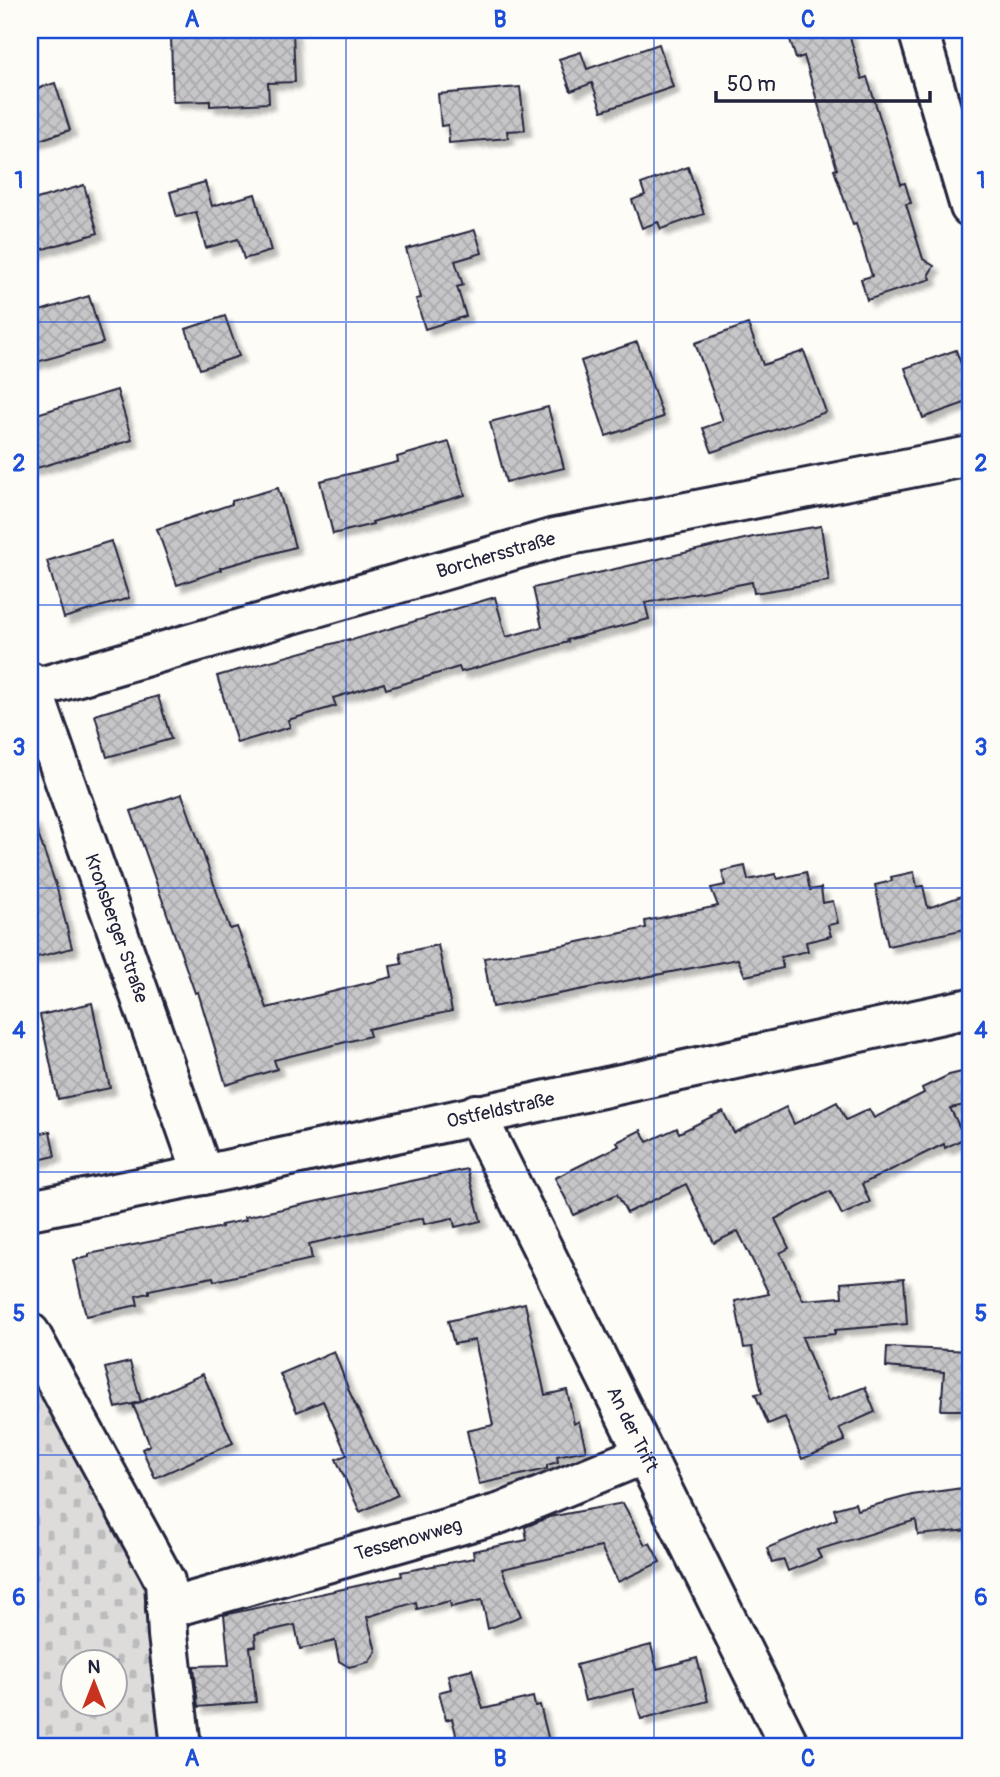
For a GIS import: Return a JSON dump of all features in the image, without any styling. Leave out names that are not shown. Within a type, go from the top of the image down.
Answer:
[{"type":"street","points":[[918,30],[970,207]]},
{"type":"street","name":"Borchersstraße","points":[[31,687],[555,538],[970,456]]},
{"type":"street","name":"Kronsberger Straße","points":[[31,687],[202,1175]]},
{"type":"street","name":"Ostfeldstraße","points":[[30,1210],[970,1008]]},
{"type":"street","name":"An der Trift","points":[[476,1114],[787,1746]]},
{"type":"street","points":[[30,1334],[165,1581],[181,1747]]},
{"type":"street","name":"Tessenowweg","points":[[166,1609],[501,1513],[645,1454]]},
{"type":"green space","points":[[30,1361],[149,1574],[167,1747],[30,1747]]},
{"type":"building","points":[[247,30],[293,31],[295,82],[268,83],[269,103],[210,106],[210,101],[173,102],[171,37],[247,33]]},
{"type":"building","points":[[787,30],[848,30],[862,79],[867,77],[901,184],[905,183],[911,203],[906,204],[923,259],[934,266],[929,274],[931,279],[867,300],[861,279],[872,276],[856,224],[853,225],[834,170],[837,169],[804,56],[796,59]]},
{"type":"building","points":[[659,44],[673,87],[602,111],[592,83],[571,91],[559,59],[581,52],[587,69]]},
{"type":"building","points":[[55,83],[70,130],[30,143],[30,91]]},
{"type":"building","points":[[520,87],[525,130],[507,131],[508,138],[449,143],[448,125],[441,126],[438,94]]},
{"type":"building","points":[[688,167],[704,214],[661,229],[658,222],[642,228],[632,200],[645,195],[641,184]]},
{"type":"building","points":[[205,182],[212,206],[255,194],[271,251],[244,259],[238,239],[206,248],[196,212],[177,217],[170,192]]},
{"type":"building","points":[[84,185],[98,233],[30,253],[30,201]]},
{"type":"building","points":[[475,230],[482,253],[455,261],[463,285],[457,287],[466,316],[425,329],[416,299],[421,298],[406,249]]},
{"type":"building","points":[[89,296],[103,343],[30,364],[30,314]]},
{"type":"building","points":[[225,316],[239,356],[200,369],[186,329]]},
{"type":"building","points":[[748,324],[763,365],[804,351],[826,412],[712,452],[703,428],[723,421],[695,343]]},
{"type":"building","points":[[637,342],[663,417],[606,436],[581,361]]},
{"type":"building","points":[[956,350],[970,389],[970,401],[923,418],[905,368]]},
{"type":"building","points":[[117,390],[132,440],[30,470],[30,416]]},
{"type":"building","points":[[548,407],[564,468],[506,482],[490,422]]},
{"type":"building","points":[[449,442],[465,495],[333,534],[320,481],[398,462],[397,457]]},
{"type":"building","points":[[278,488],[295,547],[220,568],[221,570],[177,585],[157,529],[232,504],[232,501]]},
{"type":"building","points":[[821,526],[829,581],[754,593],[752,582],[645,603],[649,619],[461,672],[459,667],[386,689],[384,683],[333,698],[336,706],[288,720],[290,727],[237,743],[217,676],[349,641],[495,597],[506,637],[542,627],[533,588],[753,537]]},
{"type":"building","points":[[111,541],[129,598],[64,618],[47,561]]},
{"type":"building","points":[[158,696],[171,739],[107,757],[95,715]]},
{"type":"building","points":[[182,794],[230,929],[237,927],[267,1008],[392,977],[390,966],[402,964],[400,953],[438,945],[452,1011],[368,1029],[370,1036],[274,1060],[277,1069],[226,1085],[198,992],[195,993],[131,811]]},
{"type":"building","points":[[30,820],[33,820],[56,885],[72,948],[30,959]]},
{"type":"building","points":[[745,866],[748,880],[775,874],[777,879],[806,872],[810,890],[821,888],[823,903],[833,901],[838,923],[828,925],[831,936],[806,942],[808,951],[781,957],[783,968],[745,976],[738,959],[492,1007],[484,958],[646,928],[645,921],[718,906],[711,888],[725,885],[722,871]]},
{"type":"building","points":[[914,872],[917,887],[923,886],[928,908],[970,893],[970,928],[888,946],[875,885],[892,881],[891,877]]},
{"type":"building","points":[[92,1003],[110,1088],[58,1099],[40,1015]]},
{"type":"building","points":[[970,1070],[970,1104],[950,1108],[965,1138],[945,1148],[944,1144],[862,1184],[870,1202],[842,1215],[830,1191],[775,1219],[789,1248],[780,1253],[803,1300],[842,1297],[841,1283],[904,1278],[907,1324],[835,1330],[835,1334],[802,1337],[828,1401],[865,1387],[875,1412],[839,1428],[845,1441],[802,1459],[785,1417],[768,1424],[755,1394],[762,1393],[752,1347],[744,1348],[735,1301],[769,1294],[738,1231],[714,1243],[686,1184],[627,1213],[617,1194],[574,1215],[555,1178],[619,1146],[617,1142],[641,1130],[647,1142],[677,1128],[679,1133],[723,1111],[734,1133],[786,1107],[794,1124],[837,1102],[846,1120],[869,1109],[874,1118],[924,1093],[922,1088],[949,1075]]},
{"type":"building","points":[[50,1131],[55,1156],[30,1162],[30,1136]]},
{"type":"building","points":[[467,1169],[481,1221],[455,1227],[453,1218],[424,1224],[423,1218],[309,1244],[312,1259],[214,1281],[213,1277],[149,1290],[149,1293],[136,1296],[138,1305],[86,1316],[73,1260],[89,1257],[89,1254],[222,1227],[221,1225],[246,1220],[245,1217]]},
{"type":"building","points":[[525,1303],[545,1395],[567,1390],[574,1424],[579,1421],[586,1450],[557,1456],[558,1462],[547,1465],[547,1469],[479,1484],[467,1431],[493,1425],[475,1340],[454,1344],[448,1321]]},
{"type":"building","points":[[887,1347],[970,1351],[970,1410],[941,1410],[944,1372],[886,1367]]},
{"type":"building","points":[[334,1351],[349,1391],[398,1495],[360,1512],[336,1459],[347,1455],[323,1401],[297,1412],[280,1374]]},
{"type":"building","points":[[130,1362],[141,1402],[203,1374],[233,1443],[155,1478],[142,1449],[150,1445],[133,1405],[140,1402],[116,1408],[105,1368]]},
{"type":"building","points":[[970,1487],[970,1530],[918,1535],[916,1520],[817,1550],[821,1558],[788,1571],[784,1560],[772,1563],[767,1548],[837,1519],[834,1509],[855,1503],[857,1510],[912,1495]]},
{"type":"building","points":[[623,1503],[645,1545],[650,1543],[660,1562],[618,1582],[601,1547],[502,1569],[521,1616],[488,1629],[482,1600],[451,1607],[450,1601],[417,1609],[416,1602],[367,1617],[376,1651],[369,1662],[349,1667],[339,1661],[335,1641],[300,1649],[295,1625],[255,1634],[256,1646],[250,1647],[256,1702],[198,1707],[194,1666],[229,1665],[224,1615],[402,1576],[401,1572],[474,1558],[473,1551],[527,1540],[525,1527],[549,1517]]},
{"type":"building","points":[[651,1645],[657,1669],[697,1658],[708,1701],[641,1719],[633,1689],[585,1701],[576,1665]]},
{"type":"building","points":[[472,1669],[483,1709],[533,1697],[535,1706],[540,1705],[550,1745],[459,1747],[452,1718],[446,1720],[439,1692],[451,1689],[448,1675]]}]
